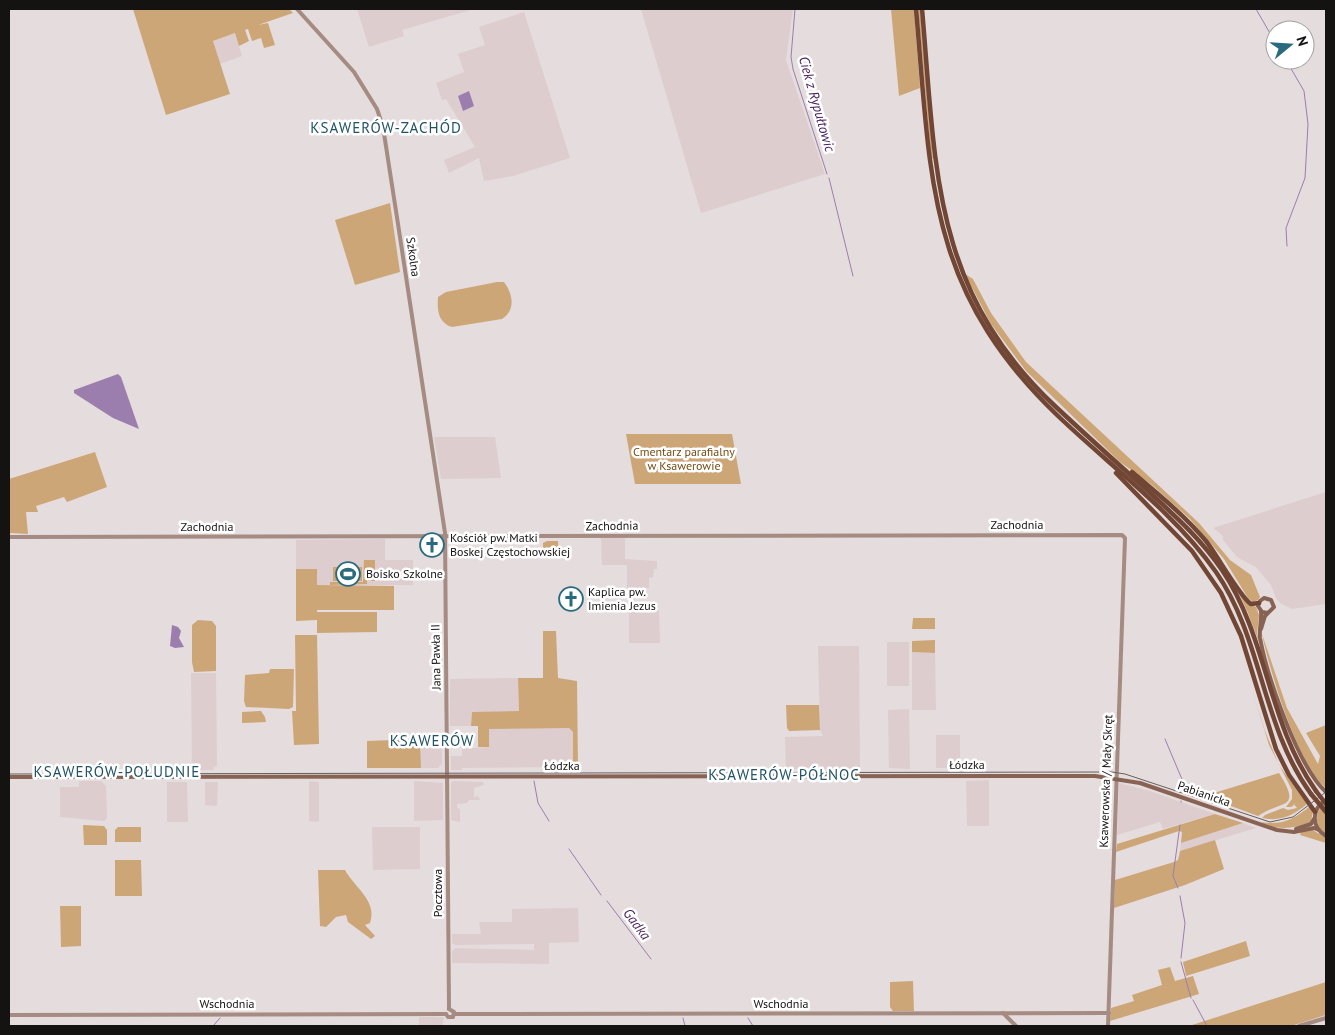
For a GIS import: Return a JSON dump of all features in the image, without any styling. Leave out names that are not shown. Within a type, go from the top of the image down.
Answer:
[{"type":"main road","points":[[916,9],[933,188],[941,227],[962,286],[985,329],[1017,373],[1045,404],[1180,529],[1218,575],[1244,627],[1280,740],[1295,770],[1326,812]]},
{"type":"main road","points":[[922,9],[939,186],[951,241],[966,283],[989,326],[1022,371],[1054,405],[1184,524],[1208,551],[1227,578],[1250,627],[1285,736],[1313,793],[1325,802]]},
{"type":"main road","points":[[1110,464],[1131,490],[1192,551],[1221,593],[1241,636],[1276,749],[1294,781],[1315,812]]},
{"type":"main road","points":[[1118,464],[1124,466],[1159,495],[1192,526],[1220,560],[1244,599],[1251,604],[1259,603],[1264,598],[1271,600],[1273,608],[1268,613],[1260,631]]},
{"type":"main road","points":[[1259,603],[1261,611],[1260,631],[1288,727],[1305,763],[1325,790],[1325,802]]},
{"type":"main road","points":[[1261,611],[1268,613]]},
{"type":"main road","name":"Łódzka","points":[[9,777],[1087,775],[1116,778]]},
{"type":"main road","name":"Pabianicka","points":[[1116,778],[1147,785],[1273,828],[1286,831],[1313,828],[1318,830]]},
{"type":"main road","points":[[1325,802],[1315,812],[1314,819],[1318,830],[1326,836]]},
{"type":"main road","points":[[1286,831],[1306,826],[1314,819]]},
{"type":"street","name":"Szkolna","points":[[297,9],[359,79],[375,104],[382,121],[445,537]]},
{"type":"street","name":"Zachodnia","points":[[9,537],[1124,536]]},
{"type":"street","name":"Ksawerowska / Mały Skręt","points":[[1108,1026],[1124,536]]},
{"type":"street","name":"Jana Pawła II","points":[[445,537],[447,777]]},
{"type":"street","name":"Pocztowa","points":[[447,777],[449,1009]]},
{"type":"street","points":[[446,1014],[449,1009],[454,1014]]},
{"type":"street","points":[[1003,1013],[1016,1026]]},
{"type":"street","name":"Wschodnia","points":[[9,1014],[446,1014],[449,1018],[454,1014],[1109,1013]]},
{"type":"street","points":[[1299,1026],[1326,1018]]},
{"type":"shaded area","points":[[357,9],[474,9],[402,30],[404,36],[369,47]]},
{"type":"shaded area","points":[[641,9],[793,9],[786,60],[825,174],[701,213]]},
{"type":"shaded area","points":[[524,12],[570,158],[513,176],[484,181],[479,158],[449,173],[444,160],[475,147],[446,99],[442,100],[436,83],[464,72],[458,54],[485,45],[479,27]]},
{"type":"shaded area","points":[[235,33],[242,56],[220,64],[213,41]]},
{"type":"shaded area","points":[[469,91],[474,106],[463,111],[458,96]]},
{"type":"shaded area","points":[[118,374],[121,377],[139,429],[113,418],[74,393],[74,390]]},
{"type":"shaded area","points":[[434,437],[495,437],[501,478],[441,479]]},
{"type":"shaded area","points":[[1326,492],[1326,604],[1292,609],[1280,603],[1271,585],[1256,567],[1238,558],[1223,540],[1223,536],[1213,528]]},
{"type":"shaded area","points":[[601,538],[625,538],[625,559],[657,561],[657,569],[654,569],[653,577],[649,578],[649,588],[627,588],[627,565],[602,565]]},
{"type":"shaded area","points":[[385,539],[385,560],[413,560],[413,585],[317,585],[296,569],[296,540]]},
{"type":"shaded area","points":[[629,610],[659,610],[660,643],[629,643]]},
{"type":"shaded area","points":[[172,625],[178,627],[181,631],[179,638],[184,647],[175,648],[170,646]]},
{"type":"shaded area","points":[[887,642],[909,642],[909,686],[887,686]]},
{"type":"shaded area","points":[[818,646],[859,646],[860,769],[786,769],[785,737],[823,736],[820,730]]},
{"type":"shaded area","points":[[912,652],[935,653],[936,710],[912,710]]},
{"type":"shaded area","points":[[191,673],[216,673],[217,766],[213,770],[192,770]]},
{"type":"shaded area","points":[[518,678],[519,712],[472,712],[471,726],[450,726],[450,679]]},
{"type":"shaded area","points":[[909,709],[910,769],[889,768],[888,710]]},
{"type":"shaded area","points":[[569,728],[573,732],[573,767],[462,768],[462,770],[451,770],[451,756],[462,756],[462,749],[489,747],[488,729]]},
{"type":"shaded area","points":[[936,735],[960,735],[960,768],[936,768]]},
{"type":"shaded area","points":[[420,741],[442,741],[442,764],[438,768],[421,768]]},
{"type":"shaded area","points":[[989,780],[989,826],[967,826],[966,781]]},
{"type":"shaded area","points":[[79,781],[101,781],[106,786],[107,818],[104,821],[60,817],[60,787],[79,787]]},
{"type":"shaded area","points":[[309,781],[319,782],[319,822],[309,821]]},
{"type":"shaded area","points":[[414,781],[443,783],[443,820],[414,821]]},
{"type":"shaded area","points":[[453,781],[483,782],[484,785],[474,788],[474,797],[478,796],[480,800],[469,800],[467,803],[457,804],[457,808],[460,809],[460,822],[451,820],[451,783]]},
{"type":"shaded area","points":[[167,782],[187,782],[188,822],[167,822]]},
{"type":"shaded area","points":[[205,782],[218,782],[217,806],[205,805]]},
{"type":"shaded area","points":[[1119,783],[1150,791],[1215,814],[1163,829],[1160,822],[1117,835]]},
{"type":"shaded area","points":[[1243,823],[1256,828],[1180,851],[1181,843]]},
{"type":"shaded area","points":[[372,827],[420,827],[420,869],[373,870]]},
{"type":"shaded area","points":[[578,908],[579,942],[549,943],[549,964],[452,963],[452,951],[455,948],[534,950],[534,944],[455,945],[452,943],[452,934],[481,934],[479,922],[512,922],[512,909]]},
{"type":"shaded area","points":[[419,1017],[444,1018],[442,1026],[419,1026]]},
{"type":"green space","points":[[133,9],[289,9],[293,13],[258,25],[268,23],[275,45],[264,48],[261,38],[252,41],[248,29],[245,30],[249,41],[239,46],[235,33],[213,41],[230,94],[166,115]]},
{"type":"green space","points":[[891,9],[914,9],[920,88],[899,96]]},
{"type":"green space","points":[[918,9],[920,9],[933,159],[931,158]]},
{"type":"green space","points":[[390,203],[400,272],[355,285],[335,220]]},
{"type":"green space","points":[[965,274],[973,279],[991,313],[1026,362],[1199,523],[1230,560],[1251,575],[1260,597],[1258,600],[1253,602],[1248,598],[1224,559],[1190,519],[1152,485],[1120,462],[1026,371],[991,324]]},
{"type":"green space","points":[[504,282],[512,302],[509,311],[502,319],[452,327],[441,319],[438,311],[438,297],[446,292]]},
{"type":"green space","name":"Cmentarz parafialny w Ksawerowie","points":[[626,434],[732,434],[741,484],[635,484]]},
{"type":"green space","points":[[95,452],[107,487],[67,502],[64,497],[36,506],[38,512],[26,512],[28,534],[10,533],[9,479]]},
{"type":"green space","points":[[558,541],[559,555],[543,555],[543,543]]},
{"type":"green space","points":[[364,560],[375,560],[375,581],[367,581],[367,584],[330,585],[330,582],[363,582]]},
{"type":"green space","name":"Boisko Szkolne","points":[[333,567],[362,567],[362,581],[333,581]]},
{"type":"green space","points":[[296,569],[317,569],[317,585],[394,586],[394,610],[317,610],[317,612],[377,612],[377,632],[317,633],[317,620],[296,621]]},
{"type":"green space","points":[[1236,587],[1248,603],[1256,607],[1259,615],[1257,634],[1262,650],[1248,613]]},
{"type":"green space","points":[[913,618],[935,618],[935,629],[912,629]]},
{"type":"green space","points":[[198,620],[212,621],[216,626],[216,671],[194,672],[192,662],[192,625]]},
{"type":"green space","points":[[543,631],[556,631],[558,678],[577,681],[578,767],[573,767],[573,732],[569,728],[489,729],[489,747],[478,747],[478,726],[471,726],[472,712],[519,711],[518,678],[543,678]]},
{"type":"green space","points":[[1262,634],[1287,708],[1318,764],[1320,756],[1306,733],[1326,725],[1326,788],[1316,777],[1306,760],[1286,717]]},
{"type":"green space","points":[[295,635],[317,635],[319,744],[294,745],[292,711],[296,711]]},
{"type":"green space","points":[[935,640],[935,653],[912,652],[912,641]]},
{"type":"green space","points":[[270,669],[294,669],[293,707],[289,709],[246,707],[244,701],[245,675],[269,673]]},
{"type":"green space","points":[[1252,690],[1265,731],[1278,763],[1269,745]]},
{"type":"green space","points":[[786,705],[819,705],[820,730],[789,731],[787,728]]},
{"type":"green space","points":[[261,711],[266,722],[242,723],[242,712]]},
{"type":"green space","points":[[420,739],[421,768],[367,768],[367,741]]},
{"type":"green space","points":[[1280,766],[1307,804],[1286,817],[1275,819],[1262,818],[1283,808],[1288,810],[1297,808],[1293,803],[1294,805],[1291,807],[1286,807],[1292,799],[1292,790]]},
{"type":"green space","points":[[1279,773],[1286,785],[1289,799],[1286,803],[1258,816],[1204,796]]},
{"type":"green space","points":[[1326,802],[1326,834],[1319,826],[1317,818],[1322,806]]},
{"type":"green space","points":[[1310,806],[1313,811],[1311,822],[1280,828],[1261,822],[1281,822],[1299,815]]},
{"type":"green space","points":[[1215,814],[1243,823],[1181,843],[1182,832],[1179,831],[1116,852],[1117,844]]},
{"type":"green space","points":[[83,825],[104,826],[107,830],[107,845],[84,845]]},
{"type":"green space","points":[[118,827],[141,827],[141,842],[115,842],[115,830]]},
{"type":"green space","points":[[1311,829],[1326,838],[1326,843],[1300,835],[1301,832]]},
{"type":"green space","points":[[1215,840],[1224,869],[1185,885],[1114,908],[1115,880],[1174,862],[1178,860],[1180,851]]},
{"type":"green space","points":[[115,860],[141,860],[142,896],[115,896]]},
{"type":"green space","points":[[318,870],[345,870],[368,901],[372,915],[370,923],[365,925],[375,936],[371,939],[348,922],[346,915],[336,917],[326,927],[320,926]]},
{"type":"green space","points":[[60,906],[81,906],[81,946],[61,947]]},
{"type":"green space","points":[[1246,941],[1250,956],[1186,976],[1183,962]]},
{"type":"green space","points":[[1170,967],[1175,981],[1193,976],[1199,994],[1110,1021],[1111,1008],[1134,1001],[1132,995],[1162,985],[1158,970]]},
{"type":"green space","points":[[913,981],[914,1011],[893,1011],[890,1007],[890,982]]},
{"type":"green space","points":[[1326,982],[1326,1015],[1291,1026],[1189,1026]]},
{"type":"waterway","name":"Ciek z Rypułtowic","points":[[795,9],[791,57],[793,69],[827,174]]},
{"type":"waterway","points":[[1256,9],[1265,25]]},
{"type":"waterway","points":[[1287,246],[1286,228],[1305,178],[1308,124],[1304,91],[1292,70]]},
{"type":"waterway","name":"Ciek z Rypułtowic","points":[[829,178],[853,276]]},
{"type":"waterway","points":[[1165,739],[1184,784]]},
{"type":"waterway","name":"Gadka","points":[[534,781],[538,803],[549,821]]},
{"type":"waterway","points":[[1185,786],[1185,791]]},
{"type":"waterway","points":[[1178,888],[1173,876],[1180,825]]},
{"type":"waterway","name":"Gadka","points":[[569,849],[601,895]]},
{"type":"waterway","points":[[1180,896],[1185,923],[1181,958]]},
{"type":"waterway","name":"Gadka","points":[[607,901],[651,959]]},
{"type":"waterway","points":[[1181,962],[1191,998]]},
{"type":"waterway","points":[[1193,1000],[1207,1026]]},
{"type":"waterway","points":[[213,1026],[220,1018]]},
{"type":"waterway","name":"Gadka","points":[[683,1018],[685,1026]]},
{"type":"waterway","points":[[748,1018],[753,1026]]},
{"type":"tram line","points":[[9,774],[1112,772],[1125,774],[1270,822],[1293,817],[1326,792]]},
{"type":"place","name":"Kościół pw. Matki Boskej Częstochowskiej","points":[[432,545]]},
{"type":"place","name":"Boisko Szkolne","points":[[348,574]]},
{"type":"place","name":"Kaplica pw. Imienia Jezus","points":[[571,599]]},
{"type":"district","name":"KSAWERÓW-ZACHÓD","points":[[386,128]]},
{"type":"district","name":"KSAWERÓW","points":[[432,741]]},
{"type":"district","name":"KSAWERÓW-POŁUDNIE","points":[[117,772]]},
{"type":"district","name":"KSAWERÓW-PÓŁNOC","points":[[784,775]]}]
